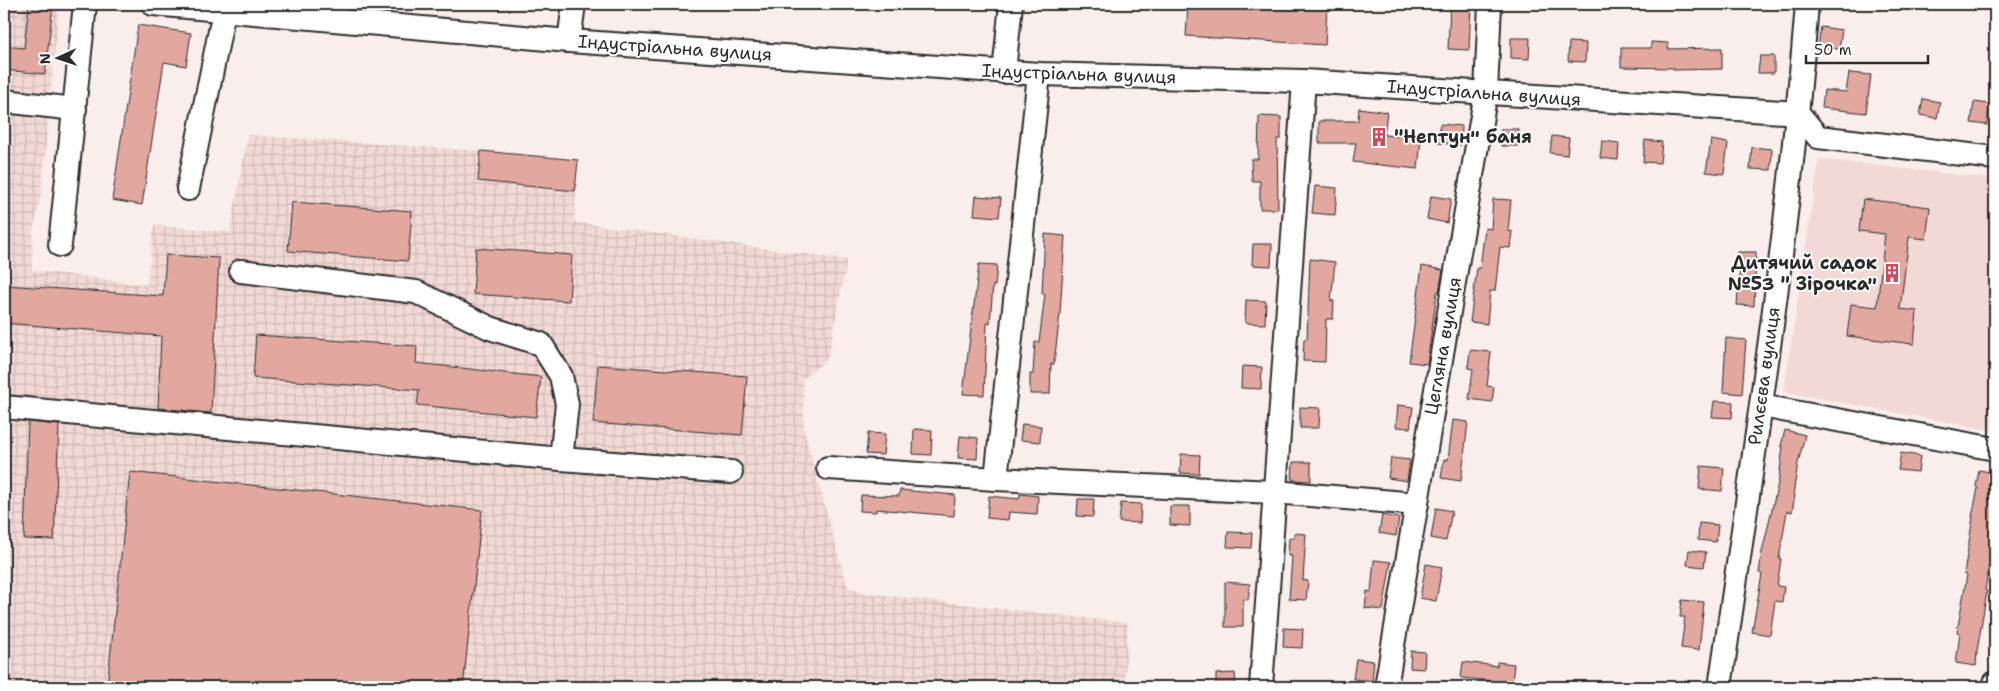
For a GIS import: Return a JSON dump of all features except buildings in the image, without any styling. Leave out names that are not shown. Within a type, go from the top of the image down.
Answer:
[{"type":"street","points":[[60,246],[86,4]]},
{"type":"street","name":"Індустріальна вулиця","points":[[153,4],[570,41],[1004,72],[1304,81],[1798,113]]},
{"type":"street","points":[[570,41],[574,4]]},
{"type":"street","points":[[1004,72],[1011,4]]},
{"type":"street","name":"Цегляна вулиця","points":[[1386,687],[1486,92],[1490,4]]},
{"type":"street","name":"Рилєєва вулиця","points":[[1720,687],[1761,406],[1798,113],[1807,4]]},
{"type":"street","points":[[188,189],[224,11]]},
{"type":"street","points":[[996,479],[1039,74]]},
{"type":"street","points":[[1262,687],[1274,492],[1304,81]]},
{"type":"street","points":[[4,101],[74,109]]},
{"type":"street","points":[[1798,113],[1818,137],[1995,158]]},
{"type":"street","points":[[241,272],[416,292],[490,328],[541,344],[561,376],[567,404],[561,459]]},
{"type":"street","points":[[1761,406],[1995,449]]},
{"type":"street","points":[[4,407],[561,459],[732,472]]},
{"type":"street","points":[[828,468],[996,479],[1274,492],[1417,504]]},
{"type":"street","points":[[1994,687],[1995,683]]},
{"type":"shaded area","points":[[4,4],[59,4],[41,195],[33,231],[32,270],[147,285],[154,225],[230,232],[248,135],[481,151],[578,160],[574,222],[847,260],[828,358],[803,379],[804,431],[847,586],[865,593],[1128,623],[1124,687],[4,687]]},
{"type":"shaded area","points":[[1819,159],[1995,179],[1995,431],[1784,392]]},
{"type":"place","name":"\"Нептун\" баня","points":[[1379,137]]},
{"type":"place","name":"Дитячий садок №53 \" Зірочка\"","points":[[1892,273]]}]
